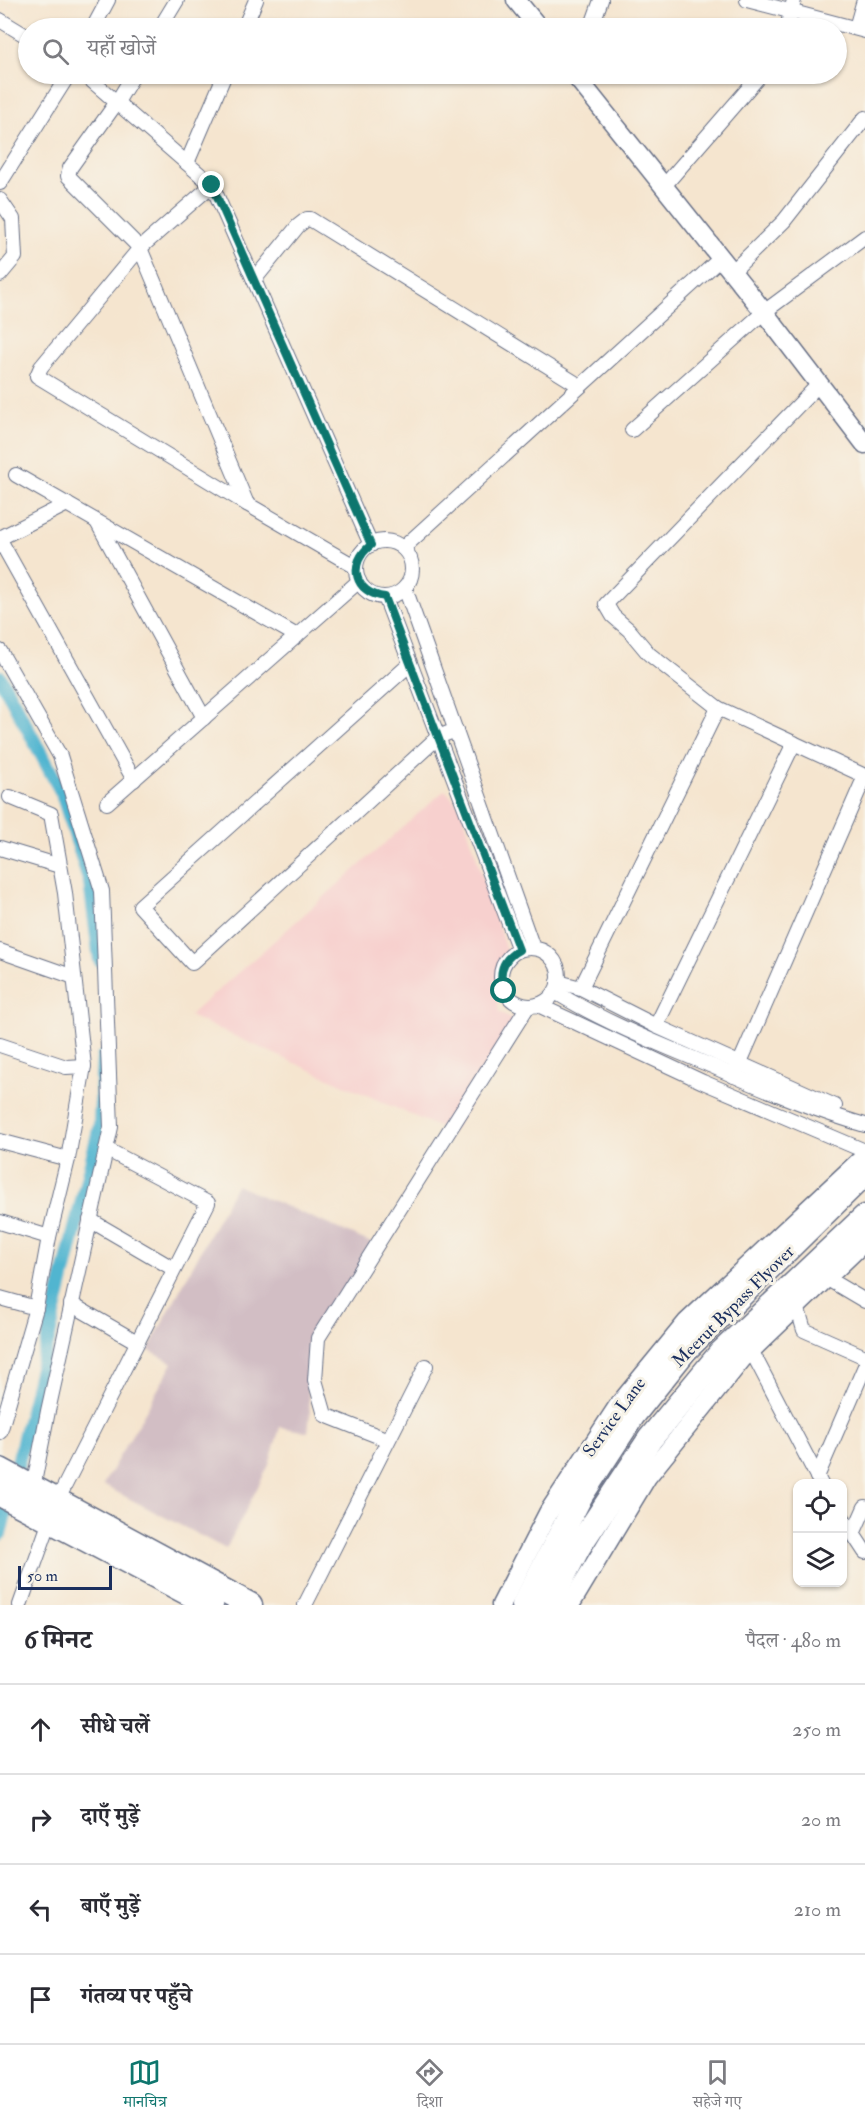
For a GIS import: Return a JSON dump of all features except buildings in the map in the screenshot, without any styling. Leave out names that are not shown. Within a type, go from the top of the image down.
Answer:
[{"type":"highway","name":"Meerut Bypass Flyover","points":[[548,1605],[552,1574],[581,1495],[633,1415],[685,1350],[865,1173]]},
{"type":"highway","name":"Meerut Bypass Flyover","points":[[524,1605],[579,1546],[650,1438],[721,1353],[865,1217]]},
{"type":"highway","points":[[0,1470],[33,1488],[53,1510],[211,1605]]},
{"type":"highway","points":[[0,1494],[53,1510],[250,1605]]},
{"type":"street","points":[[98,18],[108,0]]},
{"type":"street","points":[[166,18],[177,0]]},
{"type":"street","points":[[248,18],[256,0]]},
{"type":"street","points":[[516,0],[531,18]]},
{"type":"street","points":[[595,18],[601,0]]},
{"type":"street","points":[[747,0],[793,5],[828,18]]},
{"type":"street","points":[[860,30],[864,0]]},
{"type":"street","points":[[0,20],[18,31]]},
{"type":"street","points":[[0,183],[63,84]]},
{"type":"street","points":[[96,84],[212,185],[371,545]]},
{"type":"street","points":[[128,84],[70,168],[68,176],[140,248],[247,504]]},
{"type":"street","points":[[187,163],[221,84]]},
{"type":"street","points":[[582,84],[764,312],[865,444]]},
{"type":"street","points":[[664,186],[752,84]]},
{"type":"street","points":[[403,548],[580,386],[726,265],[784,221],[864,122]]},
{"type":"street","points":[[212,185],[140,248],[41,368],[37,376],[358,574]]},
{"type":"street","points":[[0,200],[13,219],[15,257],[0,275]]},
{"type":"street","points":[[254,280],[298,226],[310,219],[580,386]]},
{"type":"street","points":[[632,430],[764,312],[865,237]]},
{"type":"street","points":[[737,1070],[865,776],[718,708],[649,654],[629,630],[613,616],[606,604],[819,384]]},
{"type":"street","points":[[16,475],[297,636]]},
{"type":"street","points":[[67,504],[0,539],[134,780]]},
{"type":"street","points":[[96,520],[204,718]]},
{"type":"street","points":[[387,542],[403,548],[412,563],[412,572],[405,588],[392,596],[376,596],[367,592],[358,574],[358,558],[371,545],[387,542]]},
{"type":"street","points":[[107,804],[297,636],[358,574]]},
{"type":"street","points":[[405,588],[498,848],[526,949]]},
{"type":"street","points":[[385,597],[483,854],[526,949]]},
{"type":"street","points":[[397,630],[417,622]]},
{"type":"street","points":[[0,651],[60,756],[102,891],[111,1127],[33,1488]]},
{"type":"street","points":[[410,664],[140,906],[192,963],[438,737],[456,730]]},
{"type":"street","points":[[582,988],[718,708]]},
{"type":"street","points":[[656,1026],[794,743]]},
{"type":"street","points":[[458,789],[475,783]]},
{"type":"street","points":[[0,1432],[36,1308],[49,1237],[68,1159],[84,1066],[60,866],[51,814],[10,797]]},
{"type":"street","points":[[0,848],[60,866]]},
{"type":"street","points":[[483,854],[498,848]]},
{"type":"street","points":[[388,1440],[325,1415],[315,1380],[318,1338],[533,1006],[551,997],[557,987],[559,973],[556,964],[542,951],[526,949],[508,957],[503,964],[501,982],[510,999],[519,1004],[533,1006],[656,1059],[865,1154]]},
{"type":"street","points":[[0,951],[74,977]]},
{"type":"street","points":[[557,987],[663,1046],[710,1066],[737,1070]]},
{"type":"street","points":[[557,987],[582,988],[737,1070],[846,1119],[865,1125]]},
{"type":"street","points":[[0,1045],[66,1066],[84,1066]]},
{"type":"street","points":[[656,1059],[663,1046]]},
{"type":"street","points":[[703,1082],[710,1066]]},
{"type":"street","points":[[0,1141],[68,1159]]},
{"type":"street","points":[[20,1605],[53,1510],[208,1203],[106,1149]]},
{"type":"street","name":"Service Lane","points":[[501,1605],[548,1513],[618,1406],[687,1322],[865,1154]]},
{"type":"street","points":[[90,1220],[174,1269]]},
{"type":"street","points":[[0,1222],[49,1237]]},
{"type":"street","points":[[570,1605],[647,1477],[742,1359],[865,1241]]},
{"type":"street","points":[[826,1278],[865,1301]]},
{"type":"street","points":[[0,1298],[36,1308]]},
{"type":"street","points":[[71,1304],[138,1342]]},
{"type":"street","points":[[797,1306],[804,1330],[865,1357]]},
{"type":"street","points":[[751,1350],[818,1479]]},
{"type":"street","points":[[305,1605],[426,1366]]},
{"type":"street","points":[[819,1479],[865,1366]]},
{"type":"street","points":[[854,1534],[865,1507]]},
{"type":"street","points":[[847,1523],[865,1552]]},
{"type":"shaded area","points":[[445,790],[461,808],[508,957],[503,964],[496,989],[499,1012],[520,1023],[452,1133],[189,1016]]},
{"type":"shaded area","points":[[236,1185],[376,1245],[318,1338],[306,1370],[310,1413],[308,1432],[280,1427],[269,1465],[226,1549],[103,1485],[173,1363],[148,1350]]},
{"type":"waterway","points":[[0,677],[62,793],[90,882],[100,960]]},
{"type":"waterway","points":[[16,1471],[100,1126],[103,1057]]},
{"type":"waterway","points":[[0,1534],[7,1505]]},
{"type":"route","points":[[212,185],[371,545],[363,550],[358,558],[357,577],[367,592],[385,597],[519,950],[508,957],[503,964],[501,982],[504,991]]}]
